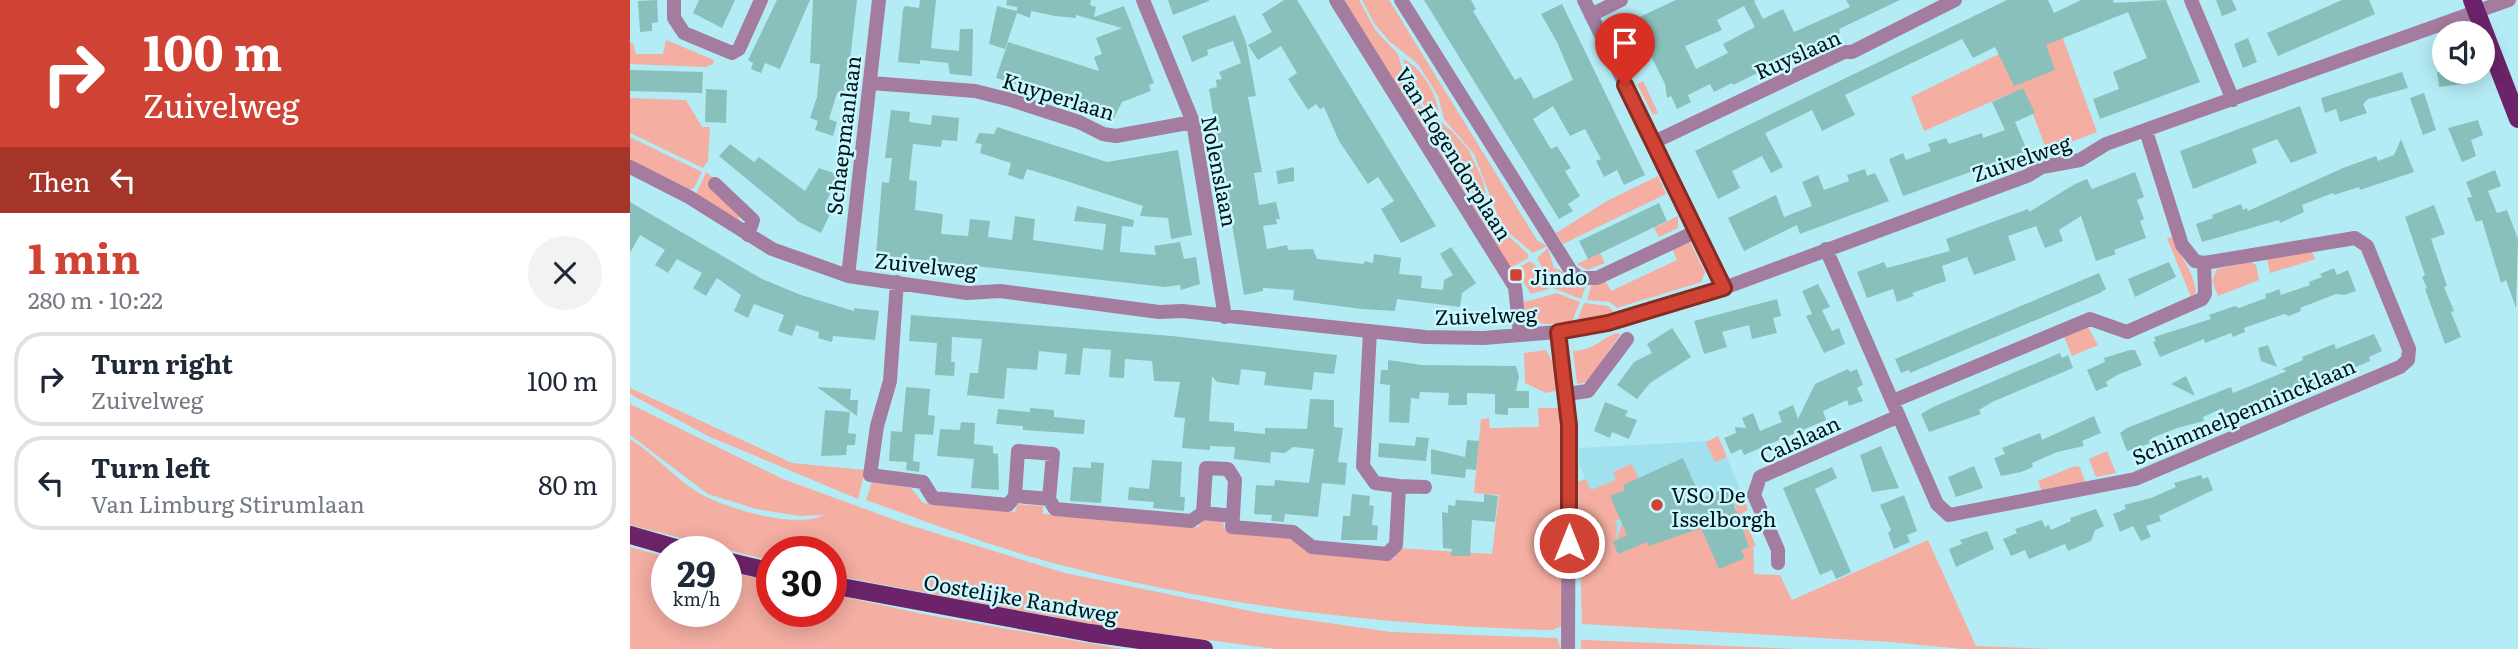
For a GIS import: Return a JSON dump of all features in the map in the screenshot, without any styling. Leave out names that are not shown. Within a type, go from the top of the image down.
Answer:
[{"type":"main road","points":[[2474,6],[2518,120]]},
{"type":"main road","points":[[630,536],[651,542]]},
{"type":"main road","name":"Oostelijke Randweg","points":[[847,588],[1090,633],[1204,649]]},
{"type":"street","points":[[674,0],[674,18],[684,33],[732,53],[739,49],[761,0]]},
{"type":"street","name":"Schaepmanlaan","points":[[848,276],[879,0]]},
{"type":"street","name":"Nolenslaan","points":[[1143,0],[1193,122],[1225,317]]},
{"type":"street","name":"Van Hogendorplaan","points":[[1336,0],[1515,287],[1520,334]]},
{"type":"street","name":"Van Hogendorplaan","points":[[1401,0],[1571,271],[1579,278],[1597,278],[1697,230]]},
{"type":"street","points":[[1584,0],[1724,288]]},
{"type":"street","points":[[1591,15],[1621,0]]},
{"type":"street","name":"Ruyslaan","points":[[1654,142],[1844,52],[1852,52],[1955,0]]},
{"type":"street","points":[[2191,0],[2232,100]]},
{"type":"street","name":"Zuivelweg","points":[[630,167],[690,197],[748,235],[818,268],[848,276],[967,293],[1000,291],[1159,312],[1182,311],[1370,331],[1484,338],[1558,332],[1608,323],[1724,288],[2027,176],[2042,167],[2080,160],[2106,144],[2232,100],[2474,6],[2509,0]]},
{"type":"street","name":"Kuyperlaan","points":[[870,83],[975,91],[1011,100],[1079,122],[1103,134],[1116,136],[1193,122]]},
{"type":"street","points":[[1893,401],[2090,319],[2127,332],[2202,299],[2205,294],[2204,263],[2195,261],[2182,245],[2146,131]]},
{"type":"street","points":[[715,184],[753,220],[748,235]]},
{"type":"street","name":"Schimmelpennincklaan","points":[[1826,249],[1937,504],[1949,515],[2135,479],[2400,367],[2408,360],[2409,349],[2367,246],[2355,239],[2204,263]]},
{"type":"street","points":[[897,282],[890,381],[877,426],[870,475],[923,482],[933,498],[1008,505],[1015,496],[1018,451],[1053,454],[1049,499],[1055,509],[1191,521],[1203,513],[1233,516]]},
{"type":"street","points":[[1370,331],[1363,466],[1375,483],[1426,487]]},
{"type":"street","points":[[1558,332],[1567,394],[1568,649]]},
{"type":"street","points":[[1567,394],[1588,391],[1627,339]]},
{"type":"street","name":"Calslaan","points":[[1777,563],[1778,550],[1754,495],[1760,477],[1899,416]]},
{"type":"street","points":[[1203,513],[1206,468],[1228,469],[1235,481],[1232,527],[1293,532],[1312,547],[1387,554],[1396,545],[1399,486]]},
{"type":"street","points":[[1015,496],[1049,499]]},
{"type":"shaded area","points":[[1344,0],[1359,0],[1376,31],[1398,54],[1404,75],[1421,106],[1452,131],[1468,149],[1482,178],[1490,210],[1499,227],[1528,254],[1528,258],[1509,269]]},
{"type":"shaded area","points":[[1362,0],[1389,0],[1537,240],[1547,246],[1533,253],[1502,227],[1474,154],[1444,119],[1438,96],[1418,64],[1389,41],[1374,23]]},
{"type":"shaded area","points":[[2058,25],[2097,132],[2047,151],[2023,88],[1924,131],[1911,97]]},
{"type":"shaded area","points":[[1619,33],[1635,64],[1629,67],[1614,36]]},
{"type":"shaded area","points":[[666,40],[714,60],[713,64],[705,67],[630,64],[630,43],[633,43],[636,54],[663,54]]},
{"type":"shaded area","points":[[1403,59],[1416,68],[1428,83],[1436,100],[1439,117],[1420,100]]},
{"type":"shaded area","points":[[1643,81],[1658,113],[1653,115],[1637,84]]},
{"type":"shaded area","points":[[630,98],[686,100],[702,127],[710,127],[708,161],[703,168],[630,133]]},
{"type":"shaded area","points":[[630,137],[702,172],[694,188],[689,190],[630,160]]},
{"type":"shaded area","points":[[706,172],[714,178],[708,185],[740,215],[738,221],[696,194]]},
{"type":"shaded area","points":[[1658,176],[1666,194],[1563,244],[1556,233],[1607,201]]},
{"type":"shaded area","points":[[1678,216],[1678,228],[1659,237],[1654,228]]},
{"type":"shaded area","points":[[2173,237],[2194,284],[2196,292],[2191,297],[2167,238]]},
{"type":"shaded area","points":[[1690,242],[1705,272],[1701,282],[1617,308],[1610,302],[1587,300],[1591,286],[1605,280],[1611,291],[1677,260],[1672,248]]},
{"type":"shaded area","points":[[1548,248],[1554,268],[1576,283],[1586,286],[1581,299],[1553,288],[1537,258]]},
{"type":"shaded area","points":[[2311,251],[2315,258],[2313,260],[2270,273],[2267,259]]},
{"type":"shaded area","points":[[1600,253],[1605,263],[1587,270],[1577,264]]},
{"type":"shaded area","points":[[1530,261],[1542,271],[1549,289],[1531,294],[1521,278],[1525,276],[1520,267]]},
{"type":"shaded area","points":[[2251,262],[2256,265],[2259,280],[2218,296],[2212,281],[2217,269]]},
{"type":"shaded area","points":[[1557,293],[1580,302],[1572,322],[1541,323],[1529,317],[1524,302]]},
{"type":"shaded area","points":[[1584,303],[1608,306],[1615,313],[1577,321]]},
{"type":"shaded area","points":[[2088,327],[2098,345],[2072,356],[2064,336]]},
{"type":"shaded area","points":[[1618,333],[1620,335],[1587,382],[1577,384],[1573,351],[1593,346]]},
{"type":"shaded area","points":[[1546,350],[1554,364],[1556,391],[1546,393],[1525,383],[1524,353]]},
{"type":"shaded area","points":[[630,388],[792,463],[865,470],[858,499],[710,437],[630,394]]},
{"type":"shaded area","points":[[630,404],[783,479],[906,524],[1065,573],[1260,613],[1391,632],[1557,638],[1561,649],[1276,649],[1096,625],[847,578],[847,536],[756,536],[756,557],[742,553],[742,536],[673,536],[630,525],[630,439],[694,490],[721,503],[777,518],[811,519],[824,515],[800,516],[756,509],[708,494],[630,435]]},
{"type":"shaded area","points":[[1538,408],[1560,408],[1565,594],[1561,626],[1553,630],[1364,618],[1177,591],[1029,556],[866,500],[872,482],[911,488],[923,503],[1015,512],[1017,504],[1043,506],[1043,514],[1198,527],[1204,520],[1223,520],[1224,529],[1292,537],[1307,549],[1394,559],[1397,548],[1492,554],[1499,495],[1474,493],[1481,419],[1489,418],[1490,428],[1539,427]]},
{"type":"shaded area","name":"VSO De Isselborgh","points":[[1718,436],[1743,496],[1733,501],[1754,549],[1754,575],[1579,569],[1578,482],[1585,478],[1579,463],[1579,448],[1708,441]]},
{"type":"shaded area","points":[[1718,436],[1727,457],[1715,462],[1706,442]]},
{"type":"shaded area","points":[[2107,451],[2116,473],[2096,477],[2089,459]]},
{"type":"shaded area","points":[[1632,464],[1640,481],[1622,518],[1614,522],[1617,524],[1616,541],[1623,521],[1702,520],[1737,510],[1733,501],[1743,496],[1748,510],[1742,513],[1756,546],[1753,547],[1754,574],[1780,575],[1792,600],[1928,540],[1976,646],[2052,649],[1962,649],[1891,642],[1582,624],[1578,482],[1586,479],[1591,490],[1616,480],[1613,472]]},
{"type":"shaded area","points":[[2075,466],[2080,467],[2085,482],[2042,492],[2038,481]]},
{"type":"shaded area","points":[[630,547],[651,553],[651,627],[742,627],[742,574],[756,578],[756,627],[847,627],[847,597],[923,614],[1122,649],[630,649]]},
{"type":"shaded area","points":[[1581,640],[1586,640],[1798,649],[1581,649]]},
{"type":"building","points":[[657,0],[658,22],[652,23],[652,31],[640,32],[638,1]]},
{"type":"building","points":[[699,0],[735,0],[722,28],[693,13]]},
{"type":"building","points":[[777,0],[810,0],[780,69],[765,63],[761,73],[751,69],[753,63],[748,60]]},
{"type":"building","points":[[813,0],[857,0],[846,94],[837,93],[829,119],[837,122],[833,136],[815,130],[818,121],[810,118],[817,97],[820,64],[810,63]]},
{"type":"building","points":[[920,0],[936,0],[931,48],[959,51],[960,29],[973,29],[972,76],[950,74],[948,63],[920,60],[920,64],[898,62],[903,10],[905,6],[919,8]]},
{"type":"building","points":[[1007,0],[1091,0],[1090,5],[1096,7],[1094,17],[1124,6],[1154,83],[1149,85],[1151,91],[1122,102],[1113,120],[1083,110],[1084,105],[996,78],[1008,42],[1099,71],[1094,57],[1102,54],[1096,38],[1122,28],[1076,15],[1076,18],[1031,11],[1030,18],[1017,13],[1005,49],[989,44],[997,6],[1017,11],[1017,7],[1006,5]]},
{"type":"building","points":[[1168,0],[1209,0],[1209,1],[1173,15]]},
{"type":"building","points":[[1284,0],[1297,0],[1436,226],[1401,243],[1381,209],[1394,201],[1378,177],[1368,184],[1339,141],[1324,107],[1320,109],[1316,104],[1308,110],[1288,79],[1297,73],[1281,46],[1258,60],[1248,45],[1272,32],[1262,14]]},
{"type":"building","points":[[1424,0],[1471,0],[1476,9],[1473,11],[1515,80],[1521,77],[1534,99],[1573,80],[1557,42],[1541,14],[1562,4],[1645,175],[1624,185],[1617,170],[1604,177],[1596,161],[1601,159],[1585,129],[1570,136],[1553,106],[1533,119],[1551,149],[1557,146],[1571,168],[1565,171],[1580,196],[1568,204],[1573,211],[1559,219]]},
{"type":"building","points":[[1676,0],[1756,0],[1754,1],[1763,19],[1783,9],[1794,32],[1850,7],[1846,0],[1900,0],[1839,29],[1840,33],[1733,85],[1732,83],[1714,92],[1710,84],[1688,95],[1691,102],[1677,109],[1671,96],[1667,98],[1665,84],[1633,20]],"holes":[[[1744,6],[1755,27],[1723,44],[1728,53],[1696,69],[1685,46],[1722,30],[1717,20]]]},
{"type":"building","points":[[2007,0],[2048,0],[2054,13],[2081,0],[2113,0],[2114,3],[2166,0],[2200,82],[2100,119],[2093,99],[2119,89],[2113,72],[2147,58],[2128,12],[2046,45],[2055,70],[2014,86],[1995,47],[1973,58],[1962,39],[1845,95],[1855,115],[1822,131],[1812,110],[1765,133],[1783,167],[1771,173],[1762,156],[1732,171],[1740,188],[1718,199],[1695,151]]},
{"type":"building","points":[[2216,0],[2232,0],[2237,10],[2222,16]]},
{"type":"building","points":[[2342,0],[2369,0],[2375,14],[2278,56],[2267,33]]},
{"type":"building","points":[[1235,15],[1246,42],[1256,96],[1248,97],[1262,172],[1254,173],[1259,205],[1276,202],[1280,219],[1276,219],[1277,224],[1263,226],[1267,249],[1287,245],[1288,250],[1313,249],[1317,259],[1364,264],[1364,261],[1373,263],[1374,254],[1401,258],[1399,274],[1422,276],[1421,288],[1443,290],[1444,280],[1453,275],[1440,254],[1451,247],[1476,283],[1462,293],[1460,307],[1397,299],[1395,311],[1361,309],[1293,300],[1294,290],[1263,288],[1263,291],[1244,295],[1209,89],[1217,87],[1216,80],[1222,79],[1219,72],[1241,63],[1233,41],[1207,50],[1208,55],[1192,62],[1182,36]]},
{"type":"building","points":[[2248,38],[2257,62],[2243,68],[2234,44]]},
{"type":"building","points":[[630,70],[703,72],[702,93],[630,91]]},
{"type":"building","points":[[2402,72],[2408,88],[2368,99],[2363,104],[2367,113],[2340,122],[2336,109],[2325,113],[2321,98]]},
{"type":"building","points":[[2439,84],[2463,84],[2439,87]]},
{"type":"building","points":[[2023,88],[2035,113],[2015,122],[2029,155],[2006,164],[2004,160],[1903,196],[1889,159],[1903,153],[1906,160],[1931,151],[1928,144],[1946,138],[1949,144],[1982,133],[1983,138],[2005,130],[1992,102]]},
{"type":"building","points":[[706,89],[727,90],[726,123],[705,122]]},
{"type":"building","points":[[2424,93],[2436,130],[2423,135],[2410,98]]},
{"type":"building","points":[[2300,106],[2317,153],[2291,163],[2277,139],[2252,149],[2257,163],[2193,189],[2180,151]]},
{"type":"building","points":[[891,110],[910,112],[909,122],[931,125],[932,115],[959,118],[957,141],[942,140],[941,147],[913,144],[909,180],[917,181],[915,210],[943,214],[941,234],[968,236],[970,219],[990,221],[988,237],[1012,240],[1015,216],[1035,219],[1033,240],[1103,250],[1106,224],[1074,221],[1077,206],[1134,220],[1133,227],[1122,226],[1120,252],[1156,255],[1154,246],[1180,242],[1184,259],[1196,257],[1200,284],[1181,290],[1180,285],[1165,287],[876,255],[882,182],[889,183],[892,158],[885,158]]},
{"type":"building","points":[[2478,120],[2483,135],[2471,140],[2476,156],[2462,162],[2448,128]]},
{"type":"building","points":[[997,127],[1107,162],[1178,150],[1192,235],[1171,239],[1168,218],[1140,216],[1143,206],[1027,169],[1023,180],[1008,175],[1011,163],[980,153],[982,144],[975,143],[979,133],[994,134]]},
{"type":"building","points":[[2401,139],[2414,172],[2360,190],[2359,187],[2334,195],[2333,193],[2302,205],[2304,212],[2280,223],[2279,220],[2202,242],[2196,224],[2213,218],[2212,215],[2241,204],[2243,210],[2247,208],[2248,211],[2343,168],[2376,156],[2378,161],[2394,155]]},
{"type":"building","points":[[730,144],[754,162],[759,157],[805,191],[819,168],[839,175],[826,202],[834,206],[821,233],[799,222],[719,156]]},
{"type":"building","points":[[1294,167],[1294,181],[1278,184],[1276,171]]},
{"type":"building","points":[[1865,169],[1867,176],[1875,173],[1889,201],[1800,234],[1797,225],[1744,251],[1728,218],[1776,195],[1784,217],[1812,206],[1802,182],[1818,175],[1824,190],[1849,181],[1847,175]]},
{"type":"building","points":[[2495,170],[2501,186],[2488,191],[2497,213],[2507,210],[2518,239],[2516,308],[2506,280],[2501,283],[2482,220],[2476,222],[2467,198],[2472,197],[2466,182]]},
{"type":"building","points":[[2135,172],[2144,197],[2137,200],[2144,219],[2140,221],[2146,238],[2114,250],[2116,254],[2096,261],[2081,216],[2059,230],[2063,241],[2045,248],[2036,226],[2008,236],[2016,260],[1974,275],[1967,257],[1942,266],[1946,281],[1912,293],[1914,296],[1897,302],[1893,289],[1867,298],[1857,272],[1884,262],[1887,268],[1950,251],[1946,239],[2028,209],[2029,212],[2087,179],[2092,189]]},
{"type":"building","points":[[630,202],[762,279],[801,295],[854,311],[854,308],[879,311],[875,340],[833,336],[832,342],[818,338],[819,332],[796,325],[792,336],[778,331],[784,315],[754,304],[748,318],[734,311],[741,295],[717,278],[706,296],[693,288],[702,273],[677,259],[668,273],[655,265],[665,250],[640,235],[630,253]]},
{"type":"building","points":[[1659,203],[1667,221],[1588,259],[1579,241]]},
{"type":"building","points":[[2434,205],[2445,234],[2431,239],[2447,286],[2444,287],[2454,311],[2451,312],[2461,337],[2445,344],[2425,289],[2427,288],[2422,277],[2425,275],[2405,217]]},
{"type":"building","points":[[2169,262],[2176,277],[2135,297],[2128,279]]},
{"type":"building","points":[[2334,268],[2337,275],[2348,270],[2356,291],[2344,295],[2336,294],[2300,308],[2301,311],[2289,316],[2284,314],[2244,328],[2245,332],[2233,337],[2231,333],[2205,343],[2204,339],[2160,357],[2153,342],[2156,341],[2154,337],[2211,319],[2209,315],[2266,298],[2265,294],[2279,289],[2281,295],[2310,285],[2309,282],[2322,277],[2320,274]]},
{"type":"building","points":[[2099,273],[2106,289],[2100,293],[1910,373],[1909,370],[1901,373],[1895,359]]},
{"type":"building","points":[[1818,284],[1830,307],[1822,310],[1832,331],[1839,328],[1845,344],[1824,353],[1806,316],[1812,314],[1802,291]]},
{"type":"building","points":[[1777,299],[1781,316],[1773,318],[1777,333],[1752,339],[1749,325],[1722,332],[1727,347],[1704,354],[1694,321]]},
{"type":"building","points":[[911,315],[1172,336],[1337,355],[1334,374],[1314,372],[1312,390],[1264,385],[1266,372],[1241,369],[1239,385],[1217,382],[1212,376],[1209,421],[1234,423],[1234,431],[1265,434],[1265,428],[1307,429],[1310,399],[1334,400],[1334,427],[1343,428],[1338,462],[1347,463],[1345,485],[1322,483],[1318,517],[1285,514],[1284,522],[1271,521],[1272,515],[1254,514],[1256,485],[1274,486],[1275,480],[1309,483],[1314,449],[1293,447],[1285,453],[1271,452],[1270,463],[1234,459],[1235,447],[1210,446],[1210,450],[1182,448],[1185,418],[1174,417],[1180,382],[1154,381],[1152,361],[1125,359],[1124,378],[1109,377],[1111,350],[1083,348],[1080,375],[1065,374],[1067,354],[1039,351],[1037,370],[1007,368],[1004,399],[967,395],[970,373],[978,373],[982,339],[952,337],[951,362],[955,362],[954,376],[935,375],[937,343],[909,341]]},
{"type":"building","points":[[1672,328],[1691,357],[1650,383],[1637,399],[1617,385],[1634,362],[1652,353],[1647,344]]},
{"type":"building","points":[[2374,334],[2382,351],[2369,357],[2370,361],[2303,389],[2289,390],[2260,402],[2261,406],[2249,412],[2225,414],[2223,408],[2203,417],[2204,421],[2177,428],[2152,438],[2154,442],[2127,451],[2120,433],[2127,428],[2231,387],[2233,393],[2287,371],[2282,369],[2303,360],[2302,357],[2334,344],[2336,349]]},
{"type":"building","points":[[2268,345],[2277,367],[2261,361],[2258,348]]},
{"type":"building","points":[[2135,350],[2142,365],[2117,375],[2106,382],[2108,386],[2096,391],[2087,370],[2105,362],[2104,358]]},
{"type":"building","points":[[2060,353],[2062,358],[2068,355],[2073,368],[1992,402],[1979,410],[1981,414],[1929,432],[1921,414]]},
{"type":"building","points":[[1388,360],[1422,365],[1516,366],[1519,377],[1516,391],[1529,391],[1529,408],[1508,408],[1508,415],[1495,414],[1495,394],[1467,393],[1467,405],[1448,405],[1449,393],[1420,392],[1419,399],[1411,398],[1409,423],[1389,422],[1390,385],[1380,384],[1381,370],[1388,370]]},
{"type":"building","points":[[1848,369],[1850,372],[1857,369],[1863,385],[1857,388],[1863,401],[1849,406],[1847,400],[1823,411],[1826,420],[1744,455],[1741,449],[1731,454],[1724,438],[1736,433],[1735,427],[1746,428],[1742,418],[1753,413],[1760,431],[1782,422],[1778,412],[1793,405],[1798,419],[1815,384]]},
{"type":"building","points":[[2186,376],[2195,396],[2171,384]]},
{"type":"building","points":[[817,387],[851,389],[850,400],[858,400],[857,416]]},
{"type":"building","points":[[906,387],[930,389],[928,415],[935,416],[933,435],[915,434],[913,461],[920,462],[919,472],[906,470],[907,462],[889,461],[891,431],[902,432]]},
{"type":"building","points":[[1605,402],[1628,411],[1625,416],[1637,420],[1629,439],[1612,432],[1610,438],[1594,431]]},
{"type":"building","points":[[1030,408],[1054,410],[1054,417],[1085,420],[1084,434],[1023,430],[1023,426],[996,424],[998,409],[1030,412]]},
{"type":"building","points":[[825,410],[850,412],[848,433],[856,434],[855,445],[847,445],[846,455],[821,456]]},
{"type":"building","points":[[2094,416],[2101,433],[2082,441],[2084,446],[2057,452],[2032,463],[2033,467],[2001,476],[1994,458],[2005,454],[2002,448],[2040,433],[2042,440]]},
{"type":"building","points":[[961,422],[975,423],[974,444],[993,446],[993,453],[998,454],[999,490],[971,488],[974,459],[937,456],[940,429],[960,430]]},
{"type":"building","points":[[1416,437],[1429,438],[1426,461],[1378,457],[1379,443],[1415,446]]},
{"type":"building","points":[[1467,440],[1479,441],[1476,470],[1466,469],[1465,478],[1431,474],[1431,449],[1465,457]]},
{"type":"building","points":[[1881,446],[1899,488],[1872,492],[1860,455]]},
{"type":"building","points":[[1683,458],[1701,499],[1726,488],[1729,492],[1749,547],[1741,550],[1745,558],[1719,569],[1701,528],[1649,546],[1647,542],[1618,554],[1613,542],[1627,535],[1610,496],[1625,490],[1623,485]]},
{"type":"building","points":[[1152,460],[1182,462],[1180,497],[1185,497],[1184,511],[1153,508],[1154,502],[1128,500],[1129,487],[1149,489]]},
{"type":"building","points":[[1091,462],[1104,463],[1101,503],[1070,501],[1073,467],[1091,468]]},
{"type":"building","points":[[1974,466],[1983,488],[1956,497],[1948,477]]},
{"type":"building","points":[[1832,467],[1837,478],[1815,489],[1851,572],[1836,579],[1832,570],[1820,575],[1783,488]]},
{"type":"building","points":[[2201,475],[2203,479],[2208,477],[2213,490],[2159,516],[2161,521],[2146,526],[2151,537],[2141,541],[2133,526],[2120,532],[2113,514],[2126,509],[2124,505],[2151,498],[2176,487],[2174,483]]},
{"type":"building","points":[[1352,494],[1370,496],[1369,505],[1374,506],[1372,525],[1378,526],[1377,540],[1341,540],[1343,516],[1350,516]]},
{"type":"building","points":[[1484,494],[1498,496],[1495,522],[1472,520],[1470,556],[1451,556],[1452,549],[1443,548],[1442,512],[1448,513],[1448,505],[1455,506],[1456,500],[1484,502]]},
{"type":"building","points":[[1904,495],[1917,531],[1907,535],[1910,542],[1894,549],[1888,533],[1891,530],[1880,505]]},
{"type":"building","points":[[2096,509],[2104,526],[2095,530],[2091,541],[2068,551],[2065,544],[2029,559],[2025,550],[2011,556],[2003,539],[2017,533],[2015,529],[2042,520],[2045,527],[2049,525],[2051,530],[2071,521],[2070,518]]},
{"type":"building","points":[[1987,531],[1994,549],[1956,567],[1949,549],[1962,544],[1960,540]]},
{"type":"place","name":"Jindo","points":[[1516,275]]},
{"type":"place","name":"VSO De Isselborgh","points":[[1657,505]]},
{"type":"route","points":[[1569,543],[1569,425],[1558,332],[1608,323],[1724,288],[1625,85]]}]
